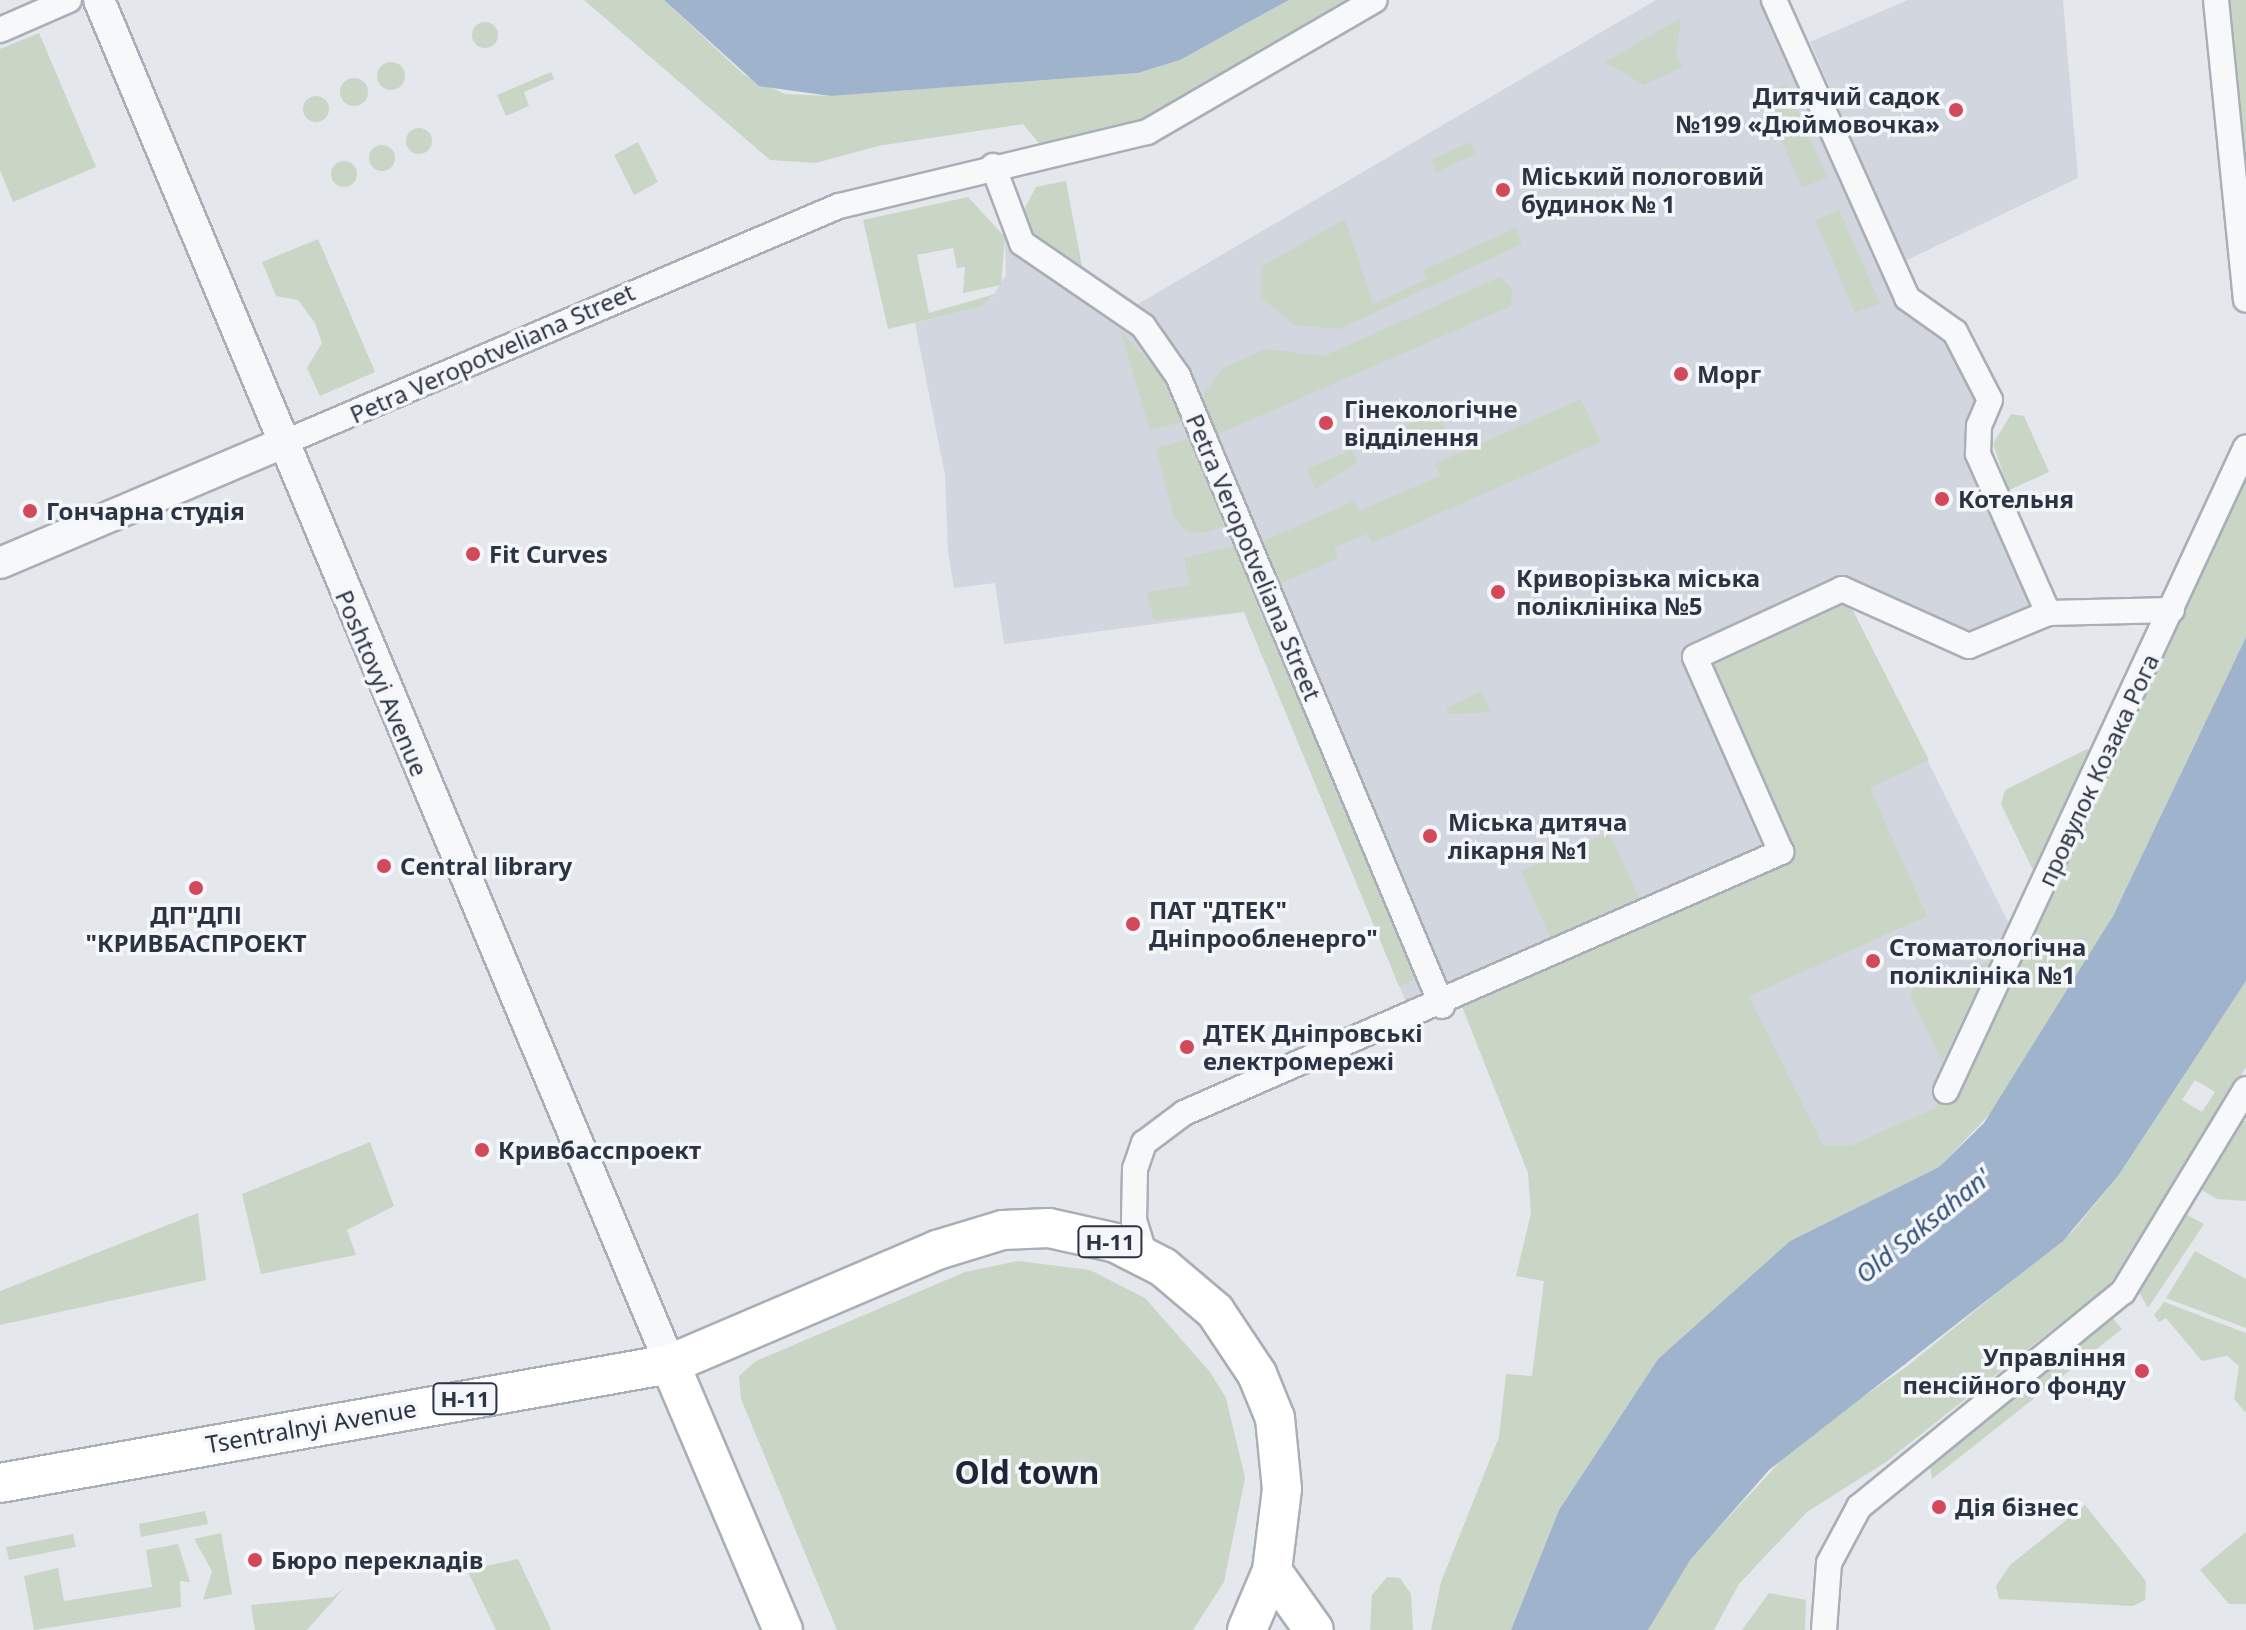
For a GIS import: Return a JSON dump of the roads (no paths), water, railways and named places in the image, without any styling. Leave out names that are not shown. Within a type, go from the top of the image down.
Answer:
[{"type":"main road","name":"Н-11","points":[[670,1364],[937,1250],[1003,1230],[1075,1232],[1145,1256],[1215,1311],[1267,1396],[1282,1489],[1272,1571],[1247,1630]]},
{"type":"main road","name":"Tsentralnyi Avenue","points":[[0,1483],[670,1364]]},
{"type":"main road","points":[[670,1364],[783,1630]]},
{"type":"main road","points":[[1272,1571],[1314,1630]]},
{"type":"street","points":[[0,30],[69,0]]},
{"type":"street","name":"Poshtovyi Avenue","points":[[99,0],[670,1364]]},
{"type":"street","name":"Petra Veropotveliana Street","points":[[0,563],[793,223],[993,166],[1156,128],[1375,0]]},
{"type":"street","points":[[1774,0],[1905,294],[1955,332],[1990,400],[1979,426],[1978,454],[2048,613]]},
{"type":"street","points":[[2216,0],[2246,299]]},
{"type":"street","name":"Petra Veropotveliana Street","points":[[993,166],[1022,243],[1143,326],[1178,376],[1442,1006]]},
{"type":"street","name":"провулок Козака Рога","points":[[1946,1091],[2246,447]]},
{"type":"street","points":[[1145,1256],[1132,1195],[1144,1143],[1184,1113],[1442,1006],[1781,852],[1695,657],[1842,589],[1969,646],[2048,613],[2172,610]]},
{"type":"street","points":[[1824,1630],[1832,1555],[1868,1496],[2123,1292],[2246,1089]]},
{"type":"water","points":[[664,0],[1289,0],[1180,60],[1138,73],[831,96],[759,86]]},
{"type":"water","name":"Old Saksahan'","points":[[2246,637],[2246,981],[2118,1176],[2063,1241],[1769,1470],[1690,1560],[1648,1630],[1511,1630],[1559,1510],[1658,1359],[1790,1241],[1939,1167],[1984,1123],[2113,916]]},
{"type":"place","name":"Дитячий садок №199 «Дюймовочка»","points":[[1956,110]]},
{"type":"place","name":"Міський пологовий будинок № 1","points":[[1503,190]]},
{"type":"place","name":"Морг","points":[[1681,374]]},
{"type":"place","name":"Гінекологічне відділення","points":[[1326,423]]},
{"type":"place","name":"Котельня","points":[[1942,499]]},
{"type":"place","name":"Гончарна студія","points":[[30,511]]},
{"type":"place","name":"Fit Curves","points":[[473,554]]},
{"type":"place","name":"Криворізька міська поліклініка №5","points":[[1498,592]]},
{"type":"place","name":"Міська дитяча лікарня №1","points":[[1430,836]]},
{"type":"place","name":"Central library","points":[[384,866]]},
{"type":"place","name":"ДП\"ДПІ \"КРИВБАСПРОЕКТ","points":[[196,888]]},
{"type":"place","name":"ПАТ \"ДТЕК\" Дніпрообленерго\"","points":[[1133,924]]},
{"type":"place","name":"Стоматологічна поліклініка №1","points":[[1873,961]]},
{"type":"place","name":"ДТЕК Дніпровські електромережі","points":[[1187,1047]]},
{"type":"place","name":"Кривбасспроект","points":[[482,1150]]},
{"type":"place","name":"Управління пенсійного фонду","points":[[2142,1371]]},
{"type":"place","name":"Дія бізнес","points":[[1939,1507]]},
{"type":"place","name":"Бюро перекладів","points":[[255,1560]]},
{"type":"district","name":"Old town","points":[[1027,1472]]}]
